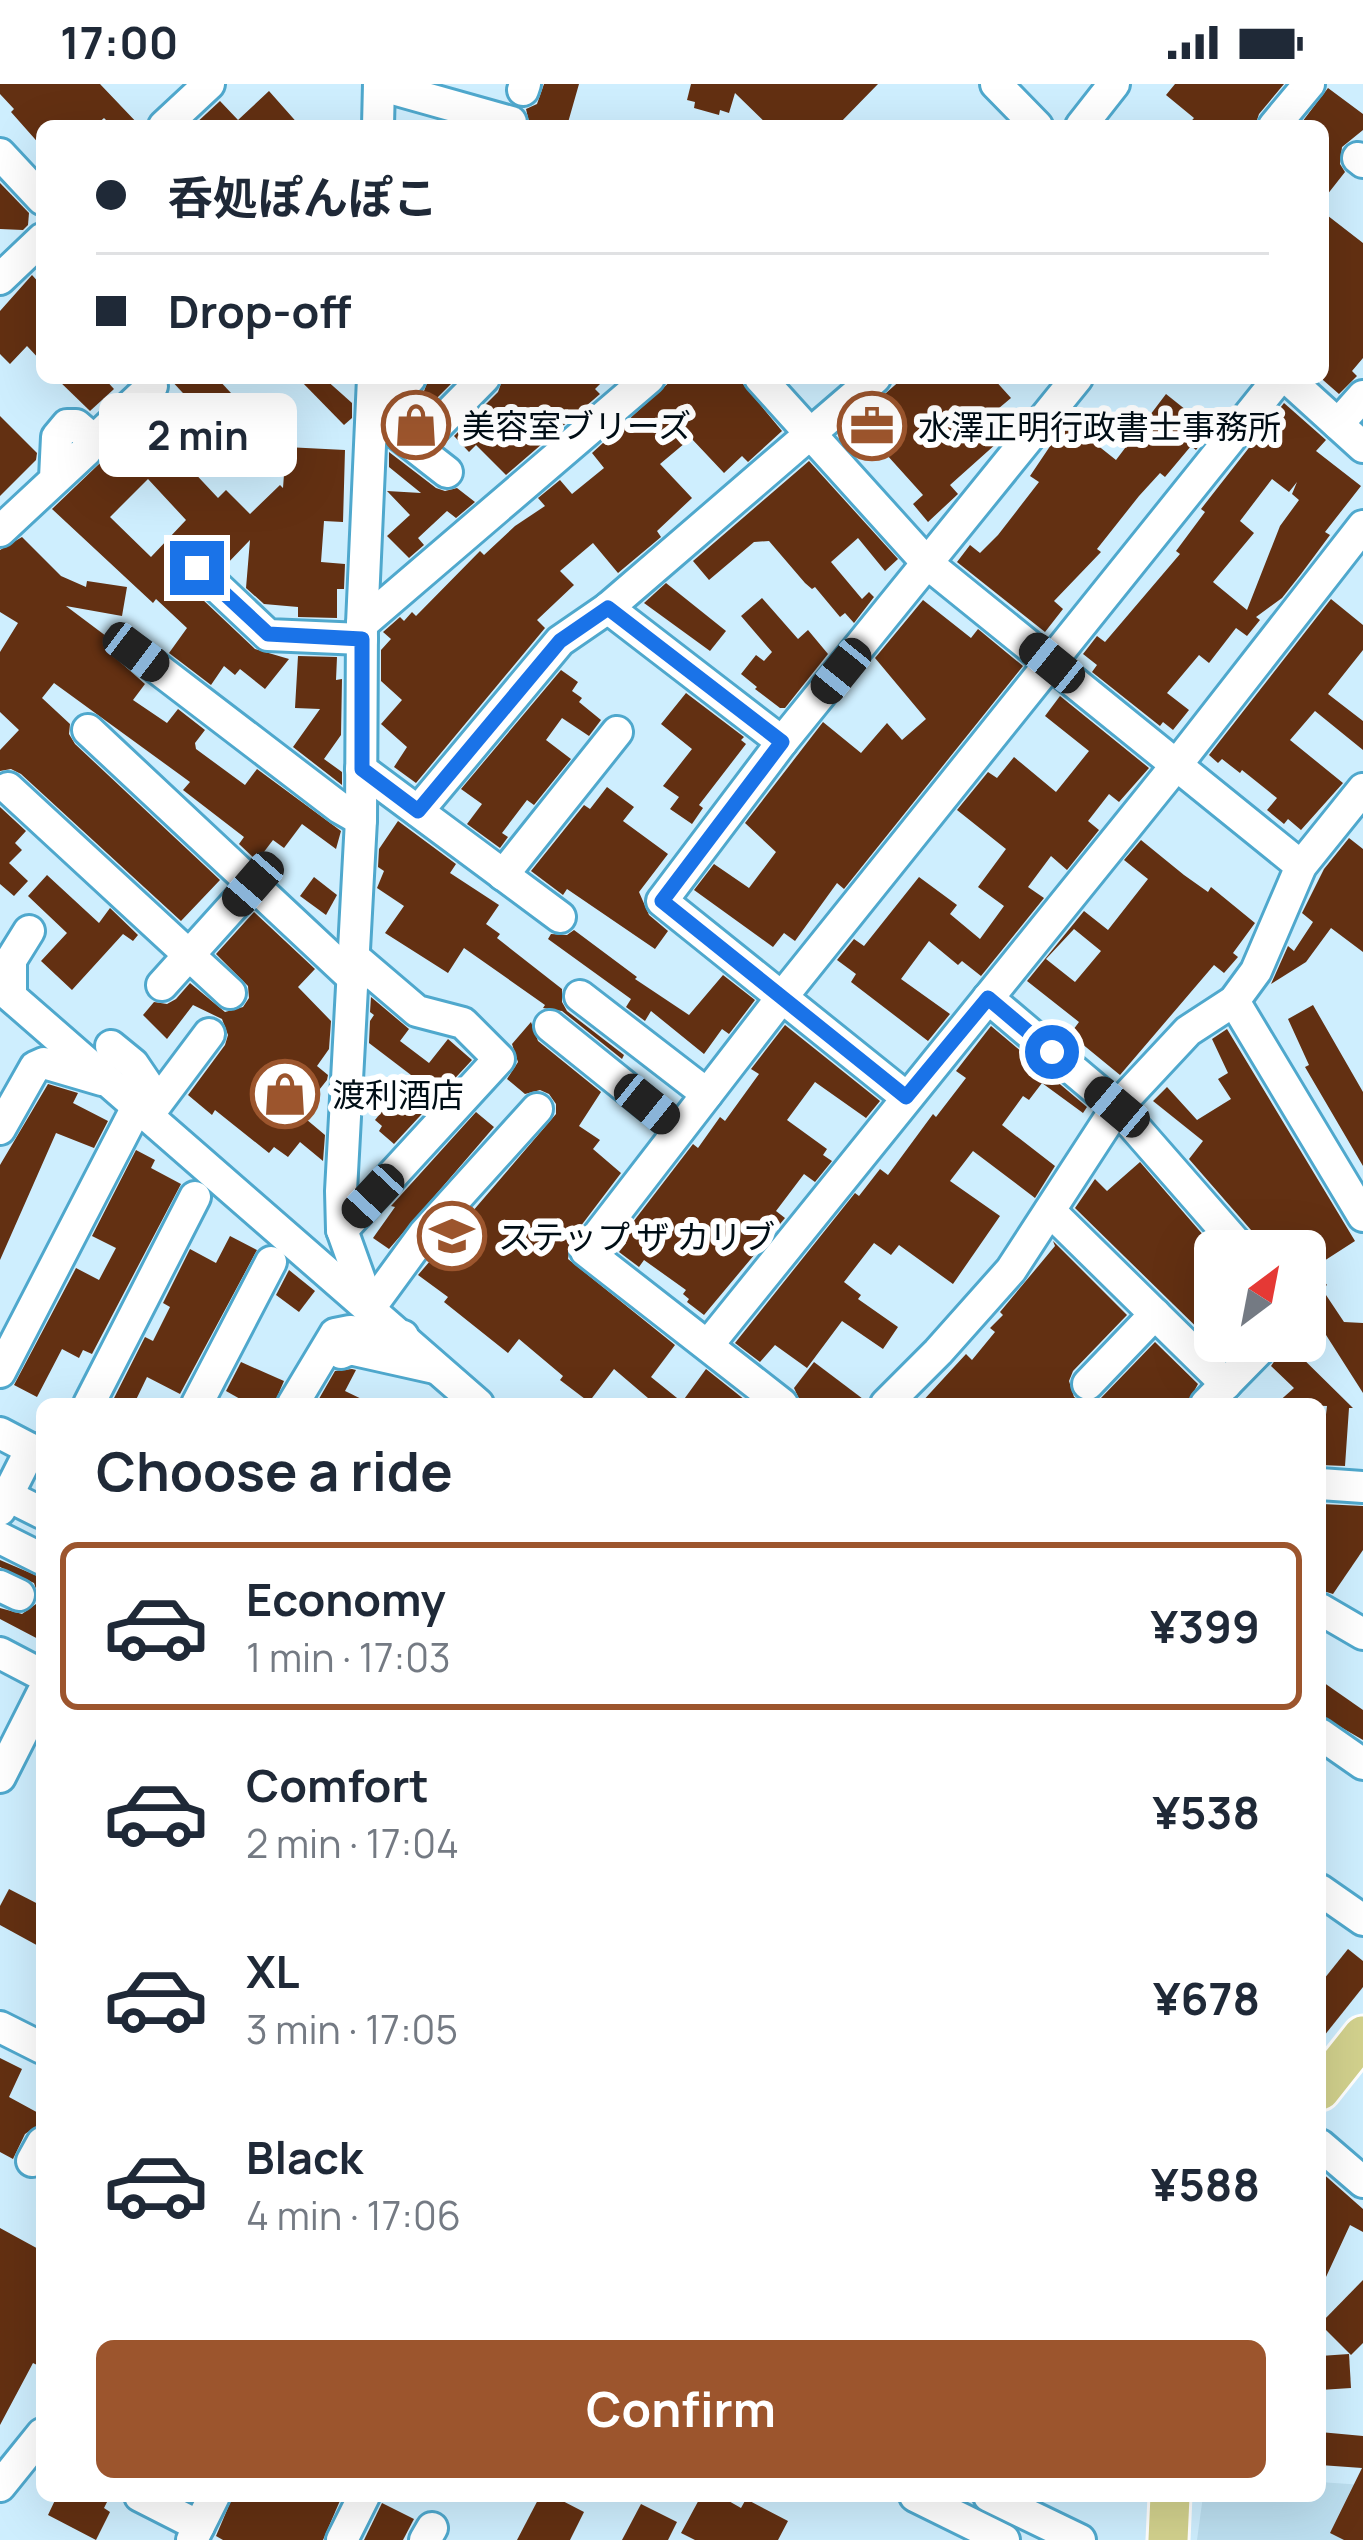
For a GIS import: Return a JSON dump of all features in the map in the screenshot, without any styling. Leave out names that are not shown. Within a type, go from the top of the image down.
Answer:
[{"type":"main road","points":[[1326,2082],[1363,2036]]},
{"type":"main road","points":[[1168,2540],[1170,2502]]},
{"type":"street","points":[[170,120],[209,84]]},
{"type":"street","points":[[996,84],[1031,120]]},
{"type":"street","points":[[1086,120],[1114,84]]},
{"type":"street","points":[[1279,120],[1309,84]]},
{"type":"street","points":[[378,120],[379,85],[505,120]]},
{"type":"street","points":[[0,154],[36,193]]},
{"type":"street","points":[[0,279],[36,244]]},
{"type":"street","points":[[370,1308],[342,1230],[340,1191],[362,820],[362,631],[373,384]]},
{"type":"street","points":[[373,416],[404,384]]},
{"type":"street","points":[[416,447],[478,384]]},
{"type":"street","points":[[197,568],[268,634],[362,631],[468,532],[642,384]]},
{"type":"street","points":[[765,384],[928,564],[1301,866]]},
{"type":"street","points":[[418,811],[560,641],[608,608],[867,384]]},
{"type":"street","points":[[906,1097],[662,901],[782,742],[1072,384]]},
{"type":"street","points":[[775,1398],[586,1251],[782,998],[1278,384]]},
{"type":"street","points":[[1290,384],[1363,447]]},
{"type":"street","points":[[0,531],[55,478],[60,431],[76,424],[90,437],[89,445],[152,386]]},
{"type":"street","points":[[1338,424],[1363,396]]},
{"type":"street","points":[[373,416],[448,472]]},
{"type":"street","points":[[709,1345],[1178,764],[1363,526]]},
{"type":"street","points":[[608,608],[782,742]]},
{"type":"street","points":[[136,652],[362,820]]},
{"type":"street","points":[[88,730],[253,884],[355,969],[417,1011],[463,1023],[499,1059],[342,1230]]},
{"type":"street","points":[[503,874],[617,732]]},
{"type":"street","points":[[362,769],[560,917]]},
{"type":"street","points":[[8,788],[230,993]]},
{"type":"street","points":[[892,1398],[1011,1270],[1117,1107],[1189,1031],[1234,1000],[1256,971],[1301,866],[1363,789]]},
{"type":"street","points":[[162,985],[253,884]]},
{"type":"street","points":[[29,931],[11,960],[6,992],[113,1083],[148,1106],[472,1398]]},
{"type":"street","points":[[580,996],[707,1094]]},
{"type":"street","points":[[988,998],[1117,1107],[1225,1230]]},
{"type":"street","points":[[1234,1000],[1363,1216]]},
{"type":"street","points":[[550,1026],[679,1130]]},
{"type":"street","points":[[0,1372],[148,1106],[209,1034]]},
{"type":"street","points":[[111,1046],[134,1064],[148,1106]]},
{"type":"street","points":[[0,1128],[32,1072],[44,1063],[113,1083]]},
{"type":"street","points":[[370,1308],[448,1206],[537,1109]]},
{"type":"street","points":[[92,1398],[195,1197]]},
{"type":"street","points":[[1050,1211],[1155,1314],[1216,1394],[1247,1362]]},
{"type":"street","points":[[200,1398],[271,1262]]},
{"type":"street","points":[[1088,1384],[1155,1314]]},
{"type":"street","points":[[297,1398],[335,1334],[403,1336]]},
{"type":"street","points":[[341,1353],[350,1349],[441,1369]]},
{"type":"street","points":[[0,1433],[36,1452],[2,1499],[36,1512]]},
{"type":"street","points":[[1326,1484],[1363,1487]]},
{"type":"street","points":[[0,1538],[36,1556]]},
{"type":"street","points":[[1326,1612],[1363,1634]]},
{"type":"street","points":[[0,1653],[36,1672]]},
{"type":"street","points":[[0,1777],[36,1706]]},
{"type":"street","points":[[1326,1738],[1363,1764]]},
{"type":"street","points":[[0,2027],[36,2041]]},
{"type":"street","points":[[1326,2150],[1363,2182]]},
{"type":"street","points":[[0,2486],[36,2441]]},
{"type":"street","points":[[149,2502],[196,2533],[211,2502]]},
{"type":"street","points":[[342,2540],[361,2502]]},
{"type":"street","points":[[923,2502],[958,2530],[1004,2540]]},
{"type":"street","points":[[1001,2502],[1080,2540]]},
{"type":"shaded area","points":[[1326,2482],[1363,2485],[1363,2540],[1197,2540],[1202,2502],[1326,2502]]},
{"type":"building","points":[[0,84],[100,84],[134,120],[36,120],[36,140],[0,94]]},
{"type":"building","points":[[544,84],[579,84],[569,120],[529,120],[526,109],[537,104]]},
{"type":"building","points":[[691,84],[878,84],[843,120],[763,120],[735,93],[729,113],[720,110],[719,115],[694,108],[695,102],[687,100]]},
{"type":"building","points":[[1175,84],[1284,84],[1257,120],[1192,120],[1166,95]]},
{"type":"building","points":[[1328,88],[1363,114],[1363,130],[1342,147],[1340,164],[1345,172],[1329,192],[1329,120],[1304,120]]},
{"type":"building","points":[[269,91],[295,120],[238,120]]},
{"type":"building","points":[[220,101],[238,120],[199,120]]},
{"type":"building","points":[[0,183],[29,213],[23,230],[0,229]]},
{"type":"building","points":[[1329,217],[1363,243],[1363,358],[1352,371],[1357,376],[1339,394],[1328,384]]},
{"type":"building","points":[[32,275],[36,279],[36,356],[27,346],[10,364],[0,354],[0,311]]},
{"type":"building","points":[[62,384],[109,384],[114,389],[90,411]]},
{"type":"building","points":[[175,384],[223,384],[272,437],[246,461]]},
{"type":"building","points":[[304,384],[331,384],[352,403],[352,418],[344,425]]},
{"type":"building","points":[[427,384],[451,384],[414,421],[403,413]]},
{"type":"building","points":[[501,384],[600,384],[595,389],[600,394],[506,475],[476,445],[469,452],[454,436]]},
{"type":"building","points":[[667,384],[743,384],[782,431],[748,462],[742,456],[724,473],[691,438],[660,464],[692,498],[657,531],[661,537],[618,573],[593,543],[560,571],[574,585],[537,620],[545,628],[416,783],[394,767],[407,747],[381,724],[402,700],[381,681],[381,650],[391,639],[383,632],[400,617],[404,621],[412,612],[416,616],[480,551],[484,555],[545,506],[538,498],[560,480],[572,494],[604,468],[592,453]]},
{"type":"building","points":[[896,384],[998,384],[1011,398],[980,424],[997,443],[950,485],[958,494],[928,522],[913,504],[923,495],[852,423]]},
{"type":"building","points":[[1166,394],[1211,430],[1196,450],[1191,446],[1165,477],[1160,473],[1139,496],[1097,549],[1101,552],[1054,601],[1063,609],[1045,632],[957,562],[970,545],[980,553],[998,535],[1039,482],[1030,476],[1067,421],[1116,460]]},
{"type":"building","points":[[1284,403],[1326,440],[1316,451],[1361,486],[1325,532],[1330,535],[1301,574],[1282,598],[1256,617],[1260,620],[1247,636],[1236,628],[1209,663],[1199,655],[1167,693],[1189,710],[1173,730],[1163,722],[1160,726],[1092,672],[1097,665],[1083,654],[1097,636],[1105,642],[1180,554],[1176,551],[1205,512],[1201,509]],"holes":[[[1272,479],[1289,492],[1297,482],[1292,494],[1299,500],[1280,526],[1247,610],[1213,582],[1254,533],[1240,521]]]},
{"type":"building","points":[[0,416],[37,453],[36,460],[0,496]]},
{"type":"building","points":[[145,420],[218,498],[226,490],[250,514],[280,485],[283,488],[286,447],[345,450],[343,522],[324,521],[321,562],[345,564],[344,589],[337,589],[337,618],[298,617],[298,607],[264,604],[246,588],[250,540],[224,567],[200,549],[184,554],[178,562],[184,582],[255,649],[289,659],[265,689],[240,669],[235,675],[224,666],[211,685],[169,653],[187,628],[156,599],[153,603],[52,509]],"holes":[[[148,479],[186,520],[151,557],[110,517]]]},
{"type":"building","points":[[389,452],[436,488],[457,488],[475,502],[456,518],[447,511],[418,538],[424,545],[409,558],[387,536],[410,515],[387,491],[421,493],[389,467]]},
{"type":"building","points":[[809,461],[898,559],[885,571],[858,538],[831,562],[862,599],[869,592],[874,597],[854,623],[845,613],[840,617],[769,541],[754,542],[709,580],[693,561]]},
{"type":"building","points":[[22,537],[61,576],[86,587],[87,581],[127,587],[122,616],[66,606],[118,645],[119,661],[145,684],[133,700],[167,723],[178,709],[205,730],[196,749],[245,785],[257,769],[341,831],[336,849],[302,824],[284,848],[273,840],[257,861],[239,844],[244,837],[183,790],[190,782],[54,683],[42,698],[70,724],[75,744],[220,880],[181,921],[21,774],[0,771],[0,750],[19,730],[0,712],[0,652],[18,623],[0,612],[0,550]]},
{"type":"building","points":[[666,583],[726,631],[710,651],[644,603]]},
{"type":"building","points":[[762,598],[798,639],[808,630],[828,654],[785,708],[741,674],[756,655],[764,661],[772,652],[741,616]]},
{"type":"building","points":[[1331,599],[1363,625],[1363,650],[1328,694],[1363,721],[1363,750],[1315,711],[1290,740],[1343,783],[1301,830],[1267,810],[1277,798],[1242,770],[1209,755]]},
{"type":"building","points":[[923,600],[971,638],[978,629],[1023,666],[844,889],[837,883],[795,941],[784,933],[773,947],[694,890],[714,864],[749,888],[776,852],[745,823],[823,722],[861,753],[887,723],[902,740],[926,719],[875,658]]},
{"type":"building","points":[[298,656],[337,657],[336,680],[342,679],[341,735],[324,759],[342,772],[342,785],[293,747],[320,709],[295,708]]},
{"type":"building","points":[[561,670],[578,682],[572,691],[582,698],[579,702],[601,720],[589,736],[562,718],[546,740],[571,759],[534,805],[527,800],[502,833],[508,837],[500,848],[467,824],[482,804],[461,789]]},
{"type":"building","points":[[686,693],[744,737],[741,740],[746,744],[699,805],[703,808],[692,824],[670,809],[679,797],[663,786],[692,749],[661,724]]},
{"type":"building","points":[[1060,696],[1149,768],[1119,802],[1109,794],[1088,821],[1099,830],[1067,870],[1051,856],[1028,887],[1044,898],[981,976],[962,961],[958,965],[929,941],[901,979],[950,1014],[928,1041],[851,982],[856,974],[837,960],[854,939],[864,946],[919,877],[957,905],[950,914],[980,939],[1004,906],[978,887],[1006,849],[957,810],[988,772],[997,778],[1014,757],[1056,792],[1089,751],[1045,716]]},
{"type":"building","points":[[607,787],[634,807],[623,821],[668,854],[639,892],[649,915],[668,931],[655,949],[567,889],[563,895],[531,871],[584,805],[590,809]]},
{"type":"building","points":[[0,807],[26,831],[15,843],[22,850],[9,863],[28,881],[14,896],[0,884]]},
{"type":"building","points":[[398,821],[456,864],[450,873],[499,905],[486,924],[500,934],[497,938],[562,989],[567,1011],[624,1055],[622,1059],[562,1011],[543,1008],[464,948],[448,973],[385,933],[404,906],[377,888],[384,871],[378,867],[379,849]]},
{"type":"building","points":[[1349,838],[1363,849],[1363,952],[1331,928],[1306,962],[1271,984],[1288,946],[1294,951],[1313,922],[1302,913],[1324,869]]},
{"type":"building","points":[[1141,840],[1255,923],[1224,973],[1214,965],[1120,1075],[1070,1034],[1079,1022],[1027,981],[1084,911],[1108,930],[1148,879],[1124,860]],"holes":[[[1074,929],[1101,951],[1075,982],[1046,959]]]},
{"type":"building","points":[[47,875],[99,923],[110,908],[138,935],[133,941],[123,934],[72,990],[41,961],[67,933],[28,896]]},
{"type":"building","points":[[314,877],[337,895],[326,915],[300,896]]},
{"type":"building","points":[[254,912],[315,969],[298,987],[331,1021],[329,1049],[317,1066],[328,1075],[327,1080],[300,1114],[325,1135],[323,1161],[300,1142],[288,1157],[274,1147],[269,1153],[188,1095],[225,1045],[228,1035],[222,1019],[193,1005],[167,1039],[143,1015],[154,1002],[167,1004],[176,999],[190,983],[225,1012],[243,1007],[249,998],[248,986],[216,954]]},
{"type":"building","points":[[574,930],[689,1015],[723,975],[755,1000],[729,1034],[722,1029],[704,1054],[651,1011],[645,1021],[626,1007],[631,999],[548,939],[551,934],[567,935]]},
{"type":"building","points":[[371,997],[409,1029],[400,1041],[429,1063],[448,1039],[472,1060],[394,1144],[379,1131],[382,1126],[375,1120],[411,1075],[369,1043],[374,1015]]},
{"type":"building","points":[[1313,1005],[1363,1092],[1363,1166],[1305,1067],[1309,1065],[1288,1019]]},
{"type":"building","points":[[531,1022],[538,1041],[601,1092],[579,1126],[600,1140],[593,1149],[621,1173],[571,1239],[568,1259],[675,1345],[651,1377],[677,1398],[648,1398],[614,1369],[592,1398],[584,1398],[519,1339],[508,1353],[418,1275],[556,1114],[549,1094],[540,1090],[525,1094],[507,1079],[518,1062],[512,1044]]},
{"type":"building","points":[[785,1025],[880,1101],[866,1118],[815,1082],[787,1120],[827,1149],[823,1155],[832,1161],[815,1182],[804,1174],[776,1211],[785,1218],[704,1315],[687,1302],[686,1290],[644,1260],[639,1267],[619,1252],[626,1243],[620,1239],[693,1144],[698,1148],[720,1117],[725,1121],[759,1074],[751,1069]]},
{"type":"building","points":[[991,1026],[1087,1107],[1083,1113],[1042,1083],[1029,1100],[1023,1096],[1002,1125],[1055,1166],[1035,1198],[973,1151],[950,1181],[1000,1216],[953,1284],[899,1245],[891,1255],[874,1243],[844,1282],[861,1295],[858,1299],[898,1327],[883,1349],[842,1321],[807,1368],[775,1345],[760,1362],[735,1343],[855,1193],[859,1196],[880,1169],[888,1175],[933,1114],[936,1117],[966,1078],[956,1071]]},
{"type":"building","points":[[1227,1029],[1355,1241],[1326,1260],[1326,1230],[1251,1230],[1189,1159],[1203,1141],[1153,1101],[1167,1087],[1197,1120],[1231,1099],[1218,1079],[1228,1073],[1212,1039]]},
{"type":"building","points":[[48,1084],[78,1093],[73,1103],[108,1121],[94,1148],[56,1133],[0,1260],[0,1165]]},
{"type":"building","points":[[476,1112],[494,1127],[389,1249],[373,1238],[395,1207],[391,1206]]},
{"type":"building","points":[[136,1150],[155,1160],[151,1168],[181,1184],[92,1354],[83,1350],[79,1358],[62,1349],[37,1397],[14,1385],[76,1268],[99,1280],[116,1248],[92,1236]]},
{"type":"building","points":[[1140,1162],[1199,1230],[1194,1230],[1194,1325],[1075,1208],[1095,1179],[1107,1191]]},
{"type":"building","points":[[230,1236],[257,1250],[180,1394],[147,1377],[137,1398],[114,1398],[145,1337],[153,1341],[170,1307],[163,1303],[190,1249],[216,1263]]},
{"type":"building","points":[[1053,1241],[1127,1315],[1073,1371],[1069,1381],[1076,1398],[926,1398],[966,1354],[972,1360],[995,1332],[990,1328],[1003,1315],[1000,1312],[1055,1246]]},
{"type":"building","points":[[289,1270],[315,1291],[299,1312],[276,1295]]},
{"type":"building","points":[[1326,1295],[1344,1322],[1363,1323],[1363,1393],[1326,1335]]},
{"type":"building","points":[[1155,1342],[1198,1384],[1190,1398],[1101,1398]]},
{"type":"building","points":[[241,1362],[284,1381],[277,1398],[238,1398],[226,1391]]},
{"type":"building","points":[[814,1362],[862,1398],[799,1398],[794,1388]]},
{"type":"building","points":[[1274,1362],[1306,1362],[1353,1408],[1349,1408],[1345,1466],[1326,1465],[1326,1398],[1283,1398],[1294,1388],[1271,1366]]},
{"type":"building","points":[[706,1369],[742,1398],[685,1398]]},
{"type":"building","points":[[356,1370],[345,1391],[360,1398],[319,1398],[335,1371]]},
{"type":"building","points":[[1326,1504],[1363,1506],[1363,1550],[1333,1594],[1326,1592]]},
{"type":"building","points":[[0,1560],[36,1575],[36,1589],[34,1583],[0,1567]]},
{"type":"building","points":[[36,1604],[36,1638],[0,1619],[0,1608],[22,1614]]},
{"type":"building","points":[[1326,1684],[1363,1710],[1363,1740],[1326,1718]]},
{"type":"building","points":[[9,1889],[36,1903],[36,1945],[0,1925],[0,1906]]},
{"type":"building","points":[[1348,1949],[1363,1961],[1363,1987],[1326,2033],[1326,1976]]},
{"type":"building","points":[[0,2058],[22,2069],[9,2097],[36,2112],[36,2127],[25,2134],[13,2159],[0,2152]]},
{"type":"building","points":[[1326,2176],[1363,2209],[1363,2232],[1350,2225],[1326,2277]]},
{"type":"building","points":[[0,2228],[36,2248],[36,2364],[0,2425]]},
{"type":"building","points":[[1363,2280],[1363,2343],[1351,2355],[1326,2330],[1326,2318]]},
{"type":"building","points":[[1349,2354],[1351,2388],[1326,2390],[1326,2356]]},
{"type":"building","points":[[1326,2433],[1363,2436],[1363,2540],[1344,2540],[1330,2533],[1362,2468],[1326,2465]]},
{"type":"building","points":[[54,2502],[107,2502],[104,2508],[110,2512],[96,2540],[48,2515]]},
{"type":"building","points":[[230,2502],[339,2502],[323,2540],[223,2540],[216,2536]]},
{"type":"building","points":[[537,2502],[565,2502],[584,2512],[570,2540],[517,2540]]},
{"type":"building","points":[[698,2502],[730,2502],[741,2508],[744,2502],[752,2502],[788,2521],[778,2540],[695,2540],[681,2533]]},
{"type":"building","points":[[382,2503],[414,2519],[403,2540],[364,2540]]},
{"type":"building","points":[[641,2504],[677,2522],[668,2540],[622,2540]]},
{"type":"place","name":"美容室ブリーズ","points":[[416,425]]},
{"type":"place","name":"水澤正明行政書士事務所","points":[[872,426]]},
{"type":"place","name":"渡利酒店","points":[[285,1094]]},
{"type":"place","name":"ステップ ザ カリブ","points":[[452,1236]]},
{"type":"route","points":[[197,568],[268,634],[362,639],[362,769],[418,811],[560,641],[608,608],[782,742],[662,901],[906,1097],[988,998],[1052,1052]]}]
